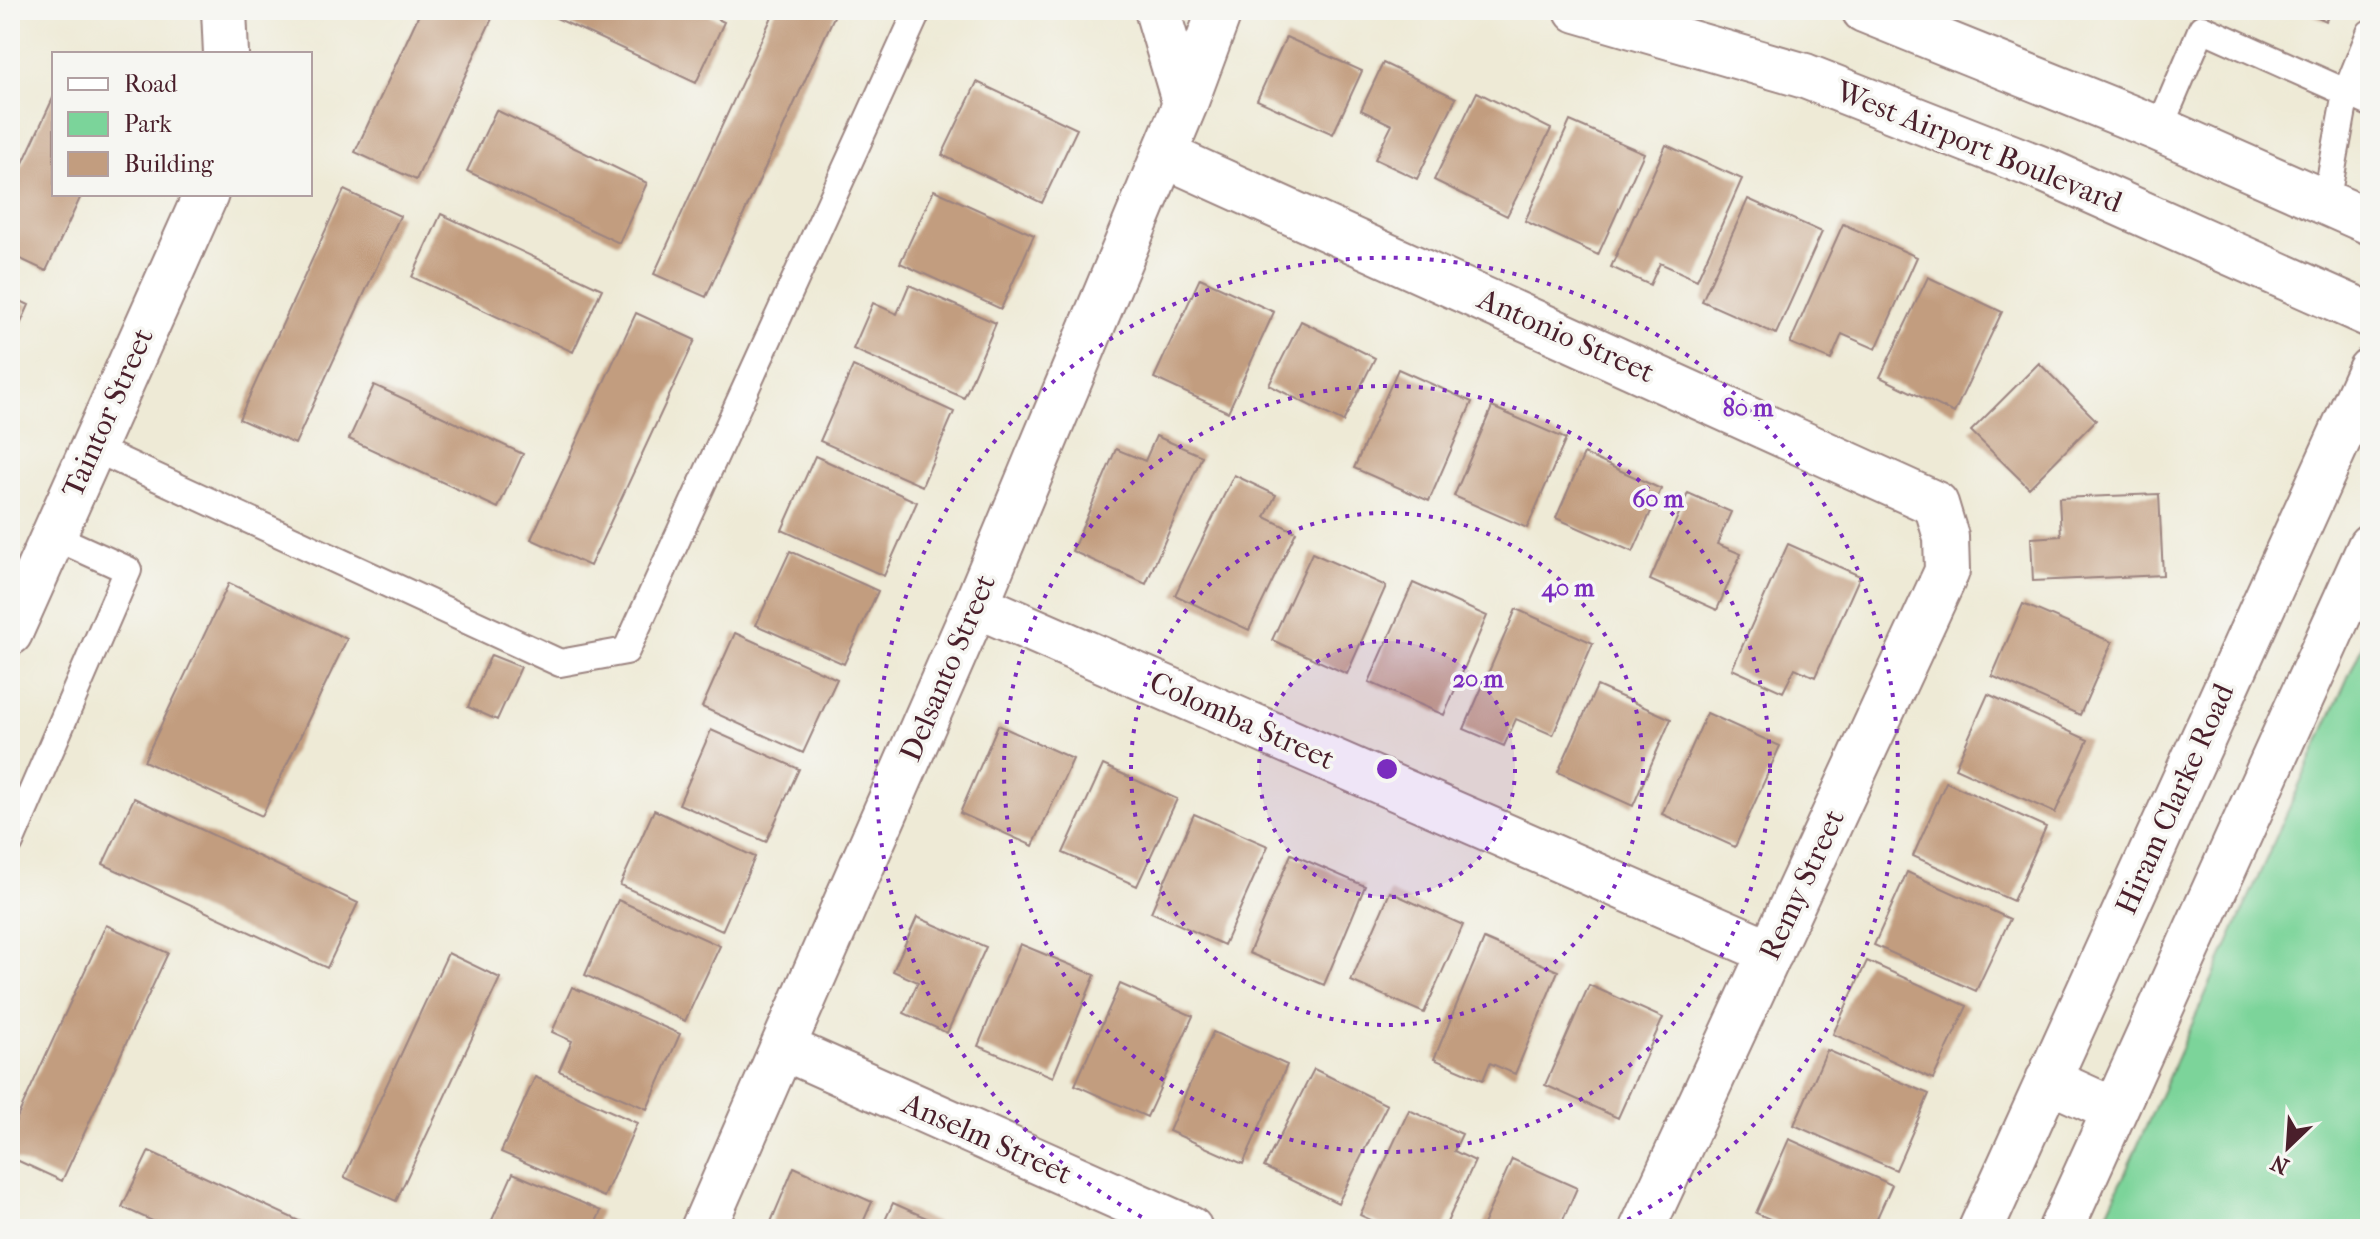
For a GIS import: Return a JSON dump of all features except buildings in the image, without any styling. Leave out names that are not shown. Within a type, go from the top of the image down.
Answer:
[{"type":"street","points":[[224,10],[226,52]]},
{"type":"street","points":[[1157,10],[1185,104]]},
{"type":"street","name":"Delsanto Street","points":[[703,1229],[976,605],[1185,104],[1220,10]]},
{"type":"street","name":"West Airport Boulevard","points":[[1577,10],[1805,76],[2047,171],[2370,315]]},
{"type":"street","points":[[1864,10],[2159,129],[2370,222]]},
{"type":"street","name":"Antonio Street","points":[[1164,155],[1936,504],[1946,537]]},
{"type":"street","name":"Taintor Street","points":[[10,633],[205,196]]},
{"type":"street","name":"Hiram Clarke Road","points":[[1981,1229],[2370,370]]},
{"type":"street","name":"Remy Street","points":[[1642,1229],[1947,571],[1946,537]]},
{"type":"street","points":[[2061,1229],[2370,546]]},
{"type":"street","name":"Colomba Street","points":[[976,605],[1771,952]]},
{"type":"street","name":"Anselm Street","points":[[784,1048],[1190,1229]]},
{"type":"street","points":[[2048,1080],[2114,1110]]},
{"type":"lane","points":[[93,448],[560,663],[626,651],[918,10]]},
{"type":"lane","points":[[2159,129],[2202,28],[2358,98]]},
{"type":"lane","points":[[2326,203],[2358,98],[2370,33]]},
{"type":"lane","points":[[10,843],[128,570],[53,536]]},
{"type":"green space","points":[[2370,628],[2370,1229],[2100,1229]]}]
